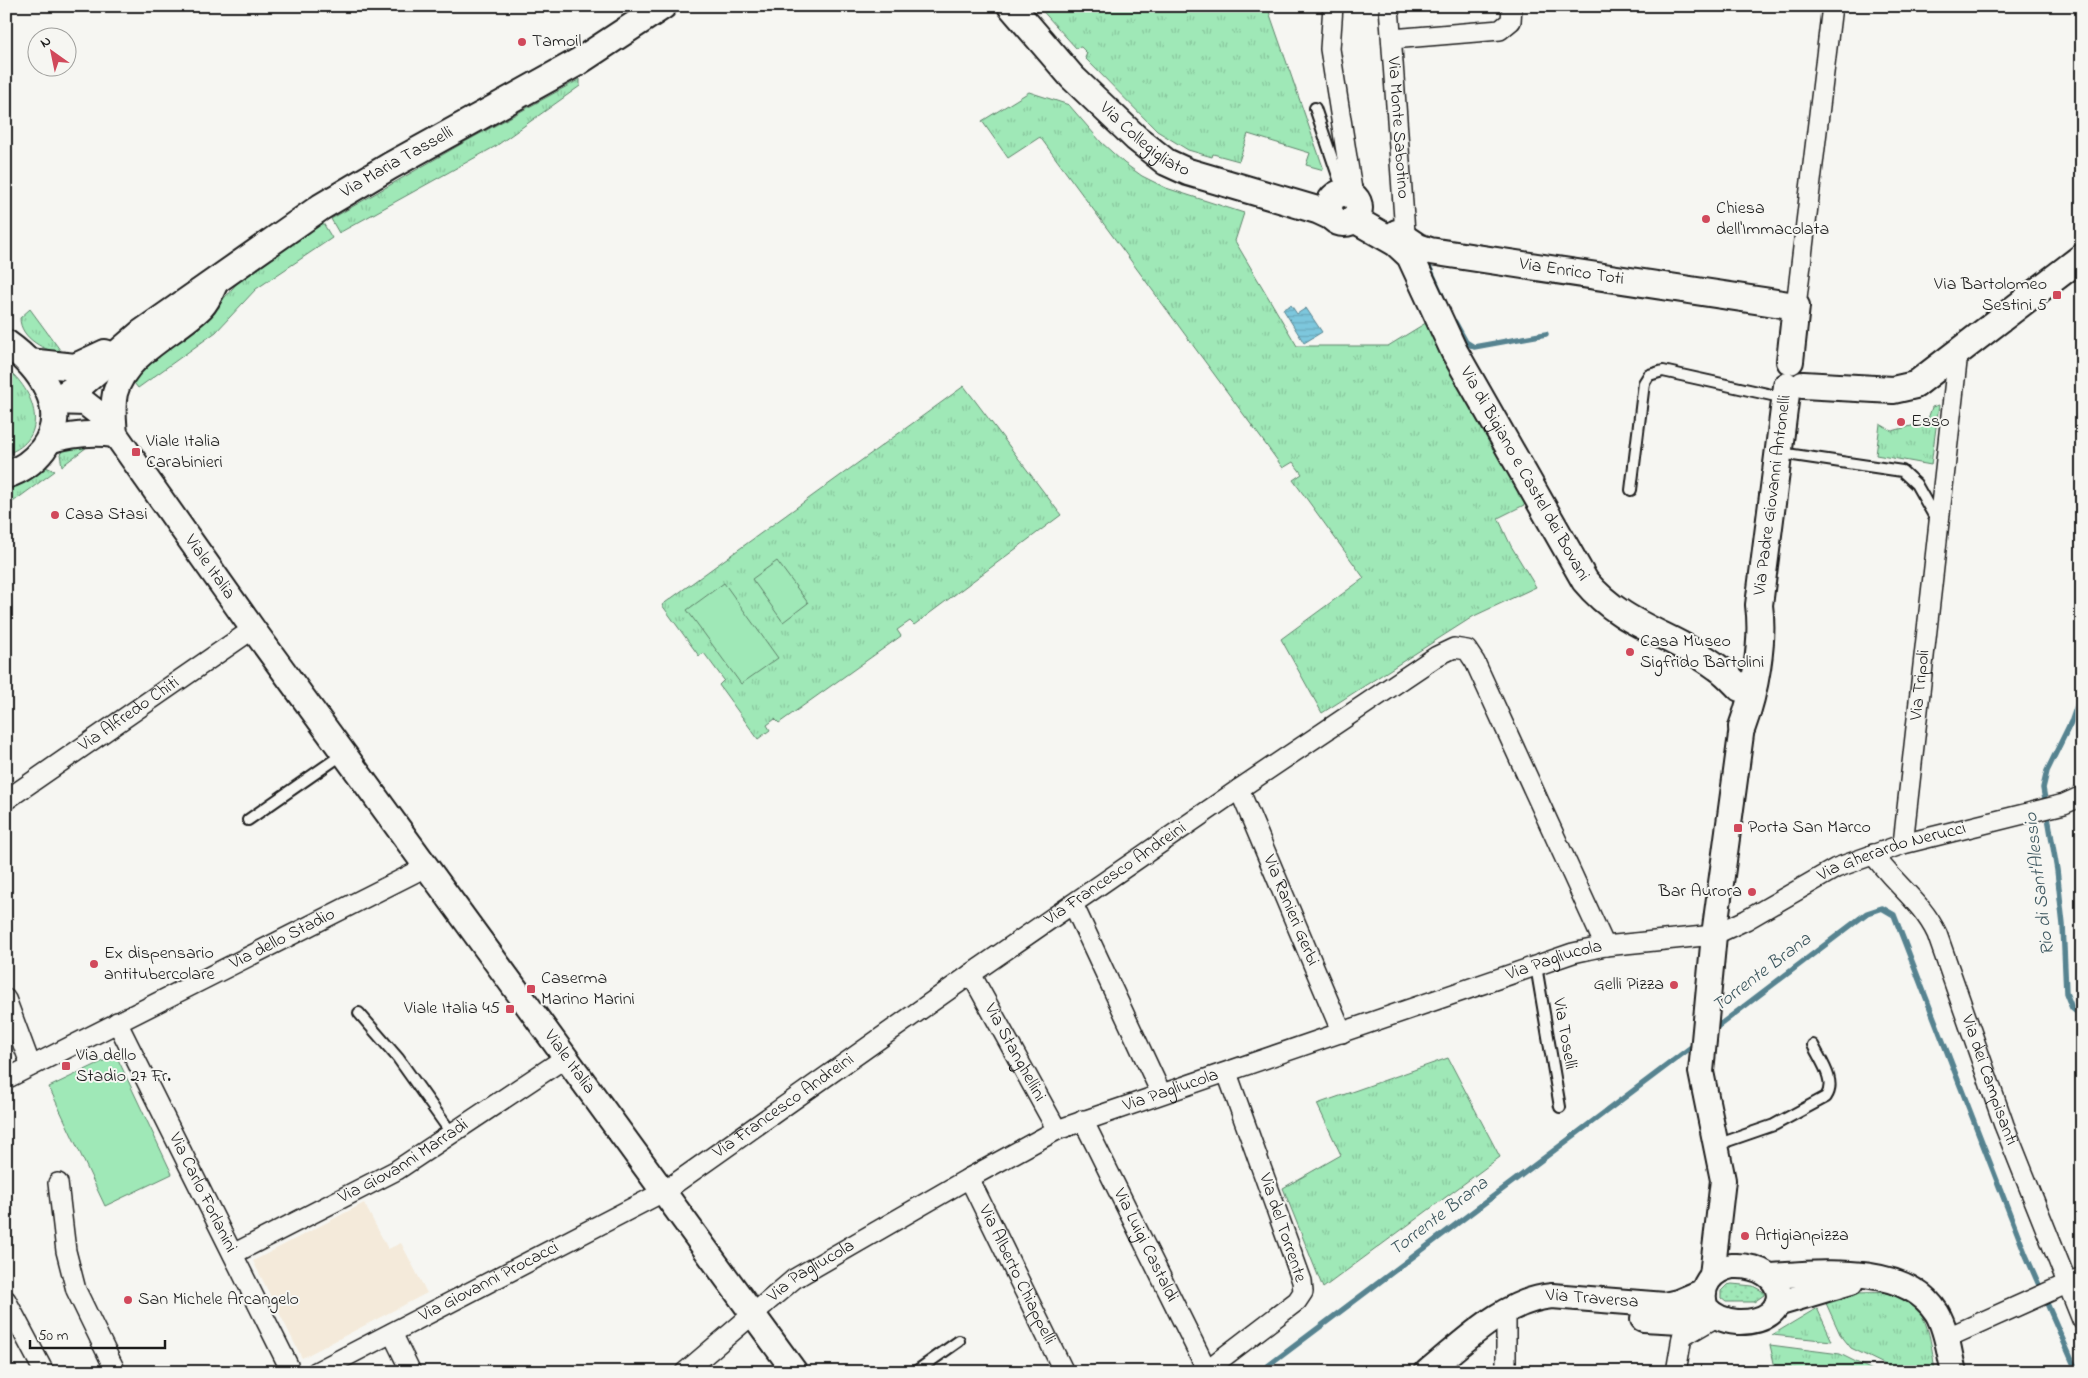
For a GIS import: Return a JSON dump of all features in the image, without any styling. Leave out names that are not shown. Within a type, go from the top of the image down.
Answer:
[{"type":"main road","name":"Via Maria Tasselli","points":[[53,402],[83,383],[140,334],[321,207],[390,166],[578,62],[663,6]]},
{"type":"main road","name":"Via Collegigliato","points":[[1012,6],[1072,77],[1136,138],[1166,162],[1188,172],[1342,204]]},
{"type":"main road","name":"Via di Bigiano e Castel dei Bovani","points":[[1342,204],[1381,233],[1406,245],[1454,351],[1585,581],[1596,594],[1621,613],[1710,662],[1740,688]]},
{"type":"main road","name":"Via Enrico Toti","points":[[1406,245],[1439,252],[1796,306]]},
{"type":"main road","points":[[1794,379],[1913,373],[1948,361],[2082,257]]},
{"type":"main road","name":"Via Padre Giovanni Antonelli","points":[[1759,605],[1779,453],[1794,379],[1796,306]]},
{"type":"main road","name":"Via Maria Tasselli","points":[[28,362],[75,367],[140,334]]},
{"type":"main road","points":[[6,343],[28,362],[48,389],[56,419],[49,441],[29,464],[7,475]]},
{"type":"main road","points":[[1742,727],[1739,700],[1749,622],[1759,605]]},
{"type":"main road","points":[[1742,727],[1752,694],[1761,623],[1759,605]]},
{"type":"street","points":[[1333,6],[1330,49],[1349,162],[1342,204]]},
{"type":"street","name":"Via Monte Sabotino","points":[[1389,6],[1406,245]]},
{"type":"street","points":[[1392,39],[1500,30],[1510,22],[1512,6]]},
{"type":"street","name":"Via Padre Giovanni Antonelli","points":[[1796,306],[1832,6]]},
{"type":"street","points":[[49,441],[66,435],[91,433],[115,435],[114,400],[123,375],[130,366],[156,343],[204,305],[217,280]]},
{"type":"street","name":"Via Tripoli","points":[[1903,844],[1939,526],[1948,361]]},
{"type":"street","name":"Viale Italia","points":[[53,402],[85,403],[98,412],[253,629],[794,1372]]},
{"type":"street","name":"Via Alfredo Chiti","points":[[6,800],[253,629]]},
{"type":"street","name":"Via Francesco Andreini","points":[[663,1192],[971,974],[1239,789],[1437,656],[1454,648],[1467,650],[1476,662],[1522,768],[1605,946]]},
{"type":"street","points":[[1676,1372],[1682,1336],[1715,1292],[1754,1268],[1770,1276],[1778,1287],[1777,1304],[1768,1316],[1755,1321],[1734,1322],[1715,1292],[1722,1169],[1701,1072],[1714,935],[1742,727]]},
{"type":"street","name":"Via Ranieri Gerbi","points":[[1239,789],[1342,1033]]},
{"type":"street","name":"Via Gherardo Nerucci","points":[[1714,935],[1746,920],[1836,868],[1873,854],[1903,844],[2064,804],[2082,796]]},
{"type":"street","name":"Via dei Campisanti","points":[[1873,854],[1890,878],[1922,908],[1937,934],[2004,1125],[2082,1320]]},
{"type":"street","name":"Via dello Stadio","points":[[6,1079],[426,867]]},
{"type":"street","points":[[1073,904],[1161,1093]]},
{"type":"street","name":"Via Pagliucola","points":[[685,1372],[794,1279],[969,1178],[1057,1130],[1536,966],[1605,946],[1714,935]]},
{"type":"street","name":"Via Stanghellini","points":[[971,974],[1057,1130]]},
{"type":"street","points":[[6,999],[31,1066]]},
{"type":"street","name":"Via Carlo Forlanini","points":[[116,1022],[288,1365]]},
{"type":"street","name":"Via Giovanni Marradi","points":[[233,1254],[374,1184],[565,1058]]},
{"type":"street","name":"Via del Torrente","points":[[1205,1371],[1297,1301],[1303,1292],[1302,1281],[1227,1073]]},
{"type":"street","name":"Via Luigi Castaldi","points":[[1083,1120],[1205,1371]]},
{"type":"street","name":"Via Alberto Chiappelli","points":[[969,1178],[1064,1372]]},
{"type":"street","points":[[58,1183],[66,1251],[76,1290],[116,1372]]},
{"type":"street","name":"Via Giovanni Procacci","points":[[316,1372],[663,1192]]},
{"type":"street","points":[[1770,1276],[1832,1273],[1903,1284],[1923,1297],[1954,1335],[1954,1372]]},
{"type":"street","points":[[1777,1304],[1816,1291],[1873,1278]]},
{"type":"street","points":[[1954,1335],[2069,1284]]},
{"type":"street","name":"Via Traversa","points":[[1436,1368],[1485,1327],[1506,1314],[1542,1310],[1675,1321],[1715,1292]]},
{"type":"street","points":[[6,1300],[44,1372]]},
{"type":"street","points":[[1506,1314],[1506,1372]]},
{"type":"street","points":[[392,1334],[411,1372]]},
{"type":"lane","points":[[1316,108],[1339,179],[1342,204]]},
{"type":"lane","points":[[1630,490],[1644,383],[1650,374],[1663,371],[1794,379]]},
{"type":"lane","points":[[1779,453],[1902,471],[1916,484],[1939,526]]},
{"type":"lane","points":[[248,820],[344,754]]},
{"type":"lane","name":"Via Toselli","points":[[1536,966],[1560,1107]]},
{"type":"lane","points":[[359,1013],[398,1058],[452,1134]]},
{"type":"lane","points":[[1716,1146],[1774,1125],[1826,1097],[1830,1086],[1827,1073],[1813,1045]]},
{"type":"lane","points":[[915,1372],[959,1341]]},
{"type":"shaded area","points":[[364,1203],[388,1249],[401,1243],[427,1293],[302,1358],[253,1261]]},
{"type":"green space","points":[[1038,6],[1267,6],[1324,170],[1306,165],[1310,153],[1248,134],[1239,161],[1213,154],[1212,157],[1188,150],[1157,131],[1085,58],[1087,53],[1081,47],[1076,48]]},
{"type":"green space","points":[[580,79],[580,86],[496,146],[339,233],[331,219],[463,143]]},
{"type":"green space","points":[[1029,92],[1069,105],[1101,142],[1142,176],[1166,188],[1244,213],[1235,241],[1297,346],[1388,346],[1429,321],[1528,503],[1498,518],[1511,546],[1536,587],[1474,616],[1322,713],[1281,639],[1364,578],[1293,480],[1302,474],[1293,462],[1283,468],[1040,137],[1008,158],[982,121]]},
{"type":"green space","points":[[323,223],[332,238],[256,289],[216,332],[138,388],[131,379],[138,369],[206,319],[238,282]]},
{"type":"green space","points":[[30,309],[63,354],[42,347],[24,332],[20,318]]},
{"type":"green space","points":[[6,368],[16,377],[31,401],[34,426],[29,437],[20,447],[6,454]]},
{"type":"green space","points":[[964,386],[1061,515],[914,625],[910,621],[897,630],[901,636],[779,723],[775,719],[767,725],[770,730],[758,739],[719,685],[724,680],[704,653],[699,656],[662,605]]},
{"type":"green space","points":[[1939,405],[1931,465],[1876,455],[1880,424],[1892,431],[1927,422],[1932,407]]},
{"type":"green space","points":[[91,444],[62,466],[60,454],[67,446]]},
{"type":"green space","points":[[46,467],[55,471],[6,507],[6,489]]},
{"type":"green space","points":[[777,561],[808,603],[783,622],[752,579]]},
{"type":"green space","points":[[724,583],[778,658],[741,684],[687,610]]},
{"type":"green space","points":[[116,1055],[172,1174],[105,1206],[49,1087]]},
{"type":"green space","points":[[1448,1058],[1500,1157],[1323,1288],[1283,1188],[1341,1155],[1317,1104]]},
{"type":"green space","points":[[1727,1285],[1753,1286],[1764,1292],[1764,1295],[1754,1302],[1726,1302],[1721,1298],[1721,1291]]},
{"type":"green space","points":[[1854,1293],[1889,1293],[1902,1296],[1912,1303],[1920,1312],[1929,1334],[1935,1372],[1900,1372],[1851,1348],[1840,1334],[1825,1301]]},
{"type":"green space","points":[[1817,1308],[1832,1341],[1772,1335]]},
{"type":"green space","points":[[1770,1345],[1840,1354],[1876,1372],[1776,1372]]},
{"type":"water","points":[[1291,305],[1297,314],[1306,308],[1322,332],[1304,343],[1283,309]]},
{"type":"waterway","points":[[1429,266],[1443,298]]},
{"type":"waterway","points":[[1455,322],[1466,342],[1474,347],[1546,334]]},
{"type":"waterway","name":"Rio di Sant'Alessio","points":[[2082,691],[2072,720],[2047,771],[2043,788],[2057,870],[2063,925],[2066,993],[2072,1008],[2082,1016]]},
{"type":"waterway","name":"Torrente Brana","points":[[1713,1030],[1867,913],[1882,908],[1894,915],[2025,1253],[2077,1372]]},
{"type":"waterway","name":"Torrente Brana","points":[[1260,1372],[1698,1042]]},
{"type":"place","name":"Tamoil","points":[[522,42]]},
{"type":"place","name":"Chiesa dell'Immacolata","points":[[1706,219]]},
{"type":"place","name":"Via Bartolomeo Sestini 5","points":[[2057,295]]},
{"type":"place","name":"Esso","points":[[1901,422]]},
{"type":"place","name":"Viale Italia Carabinieri","points":[[136,452]]},
{"type":"place","name":"Casa Stasi","points":[[55,515]]},
{"type":"place","name":"Casa Museo Sigfrido Bartolini","points":[[1630,652]]},
{"type":"place","name":"Porta San Marco","points":[[1738,828]]},
{"type":"place","name":"Bar Aurora","points":[[1752,892]]},
{"type":"place","name":"Ex dispensario antitubercolare","points":[[94,964]]},
{"type":"place","name":"Gelli Pizza","points":[[1674,985]]},
{"type":"place","name":"Caserma Marino Marini","points":[[531,989]]},
{"type":"place","name":"Viale Italia 45","points":[[510,1009]]},
{"type":"place","name":"Via dello Stadio 27 Fr.","points":[[66,1066]]},
{"type":"place","name":"Artigianpizza","points":[[1745,1236]]},
{"type":"place","name":"San Michele Arcangelo","points":[[128,1300]]}]
